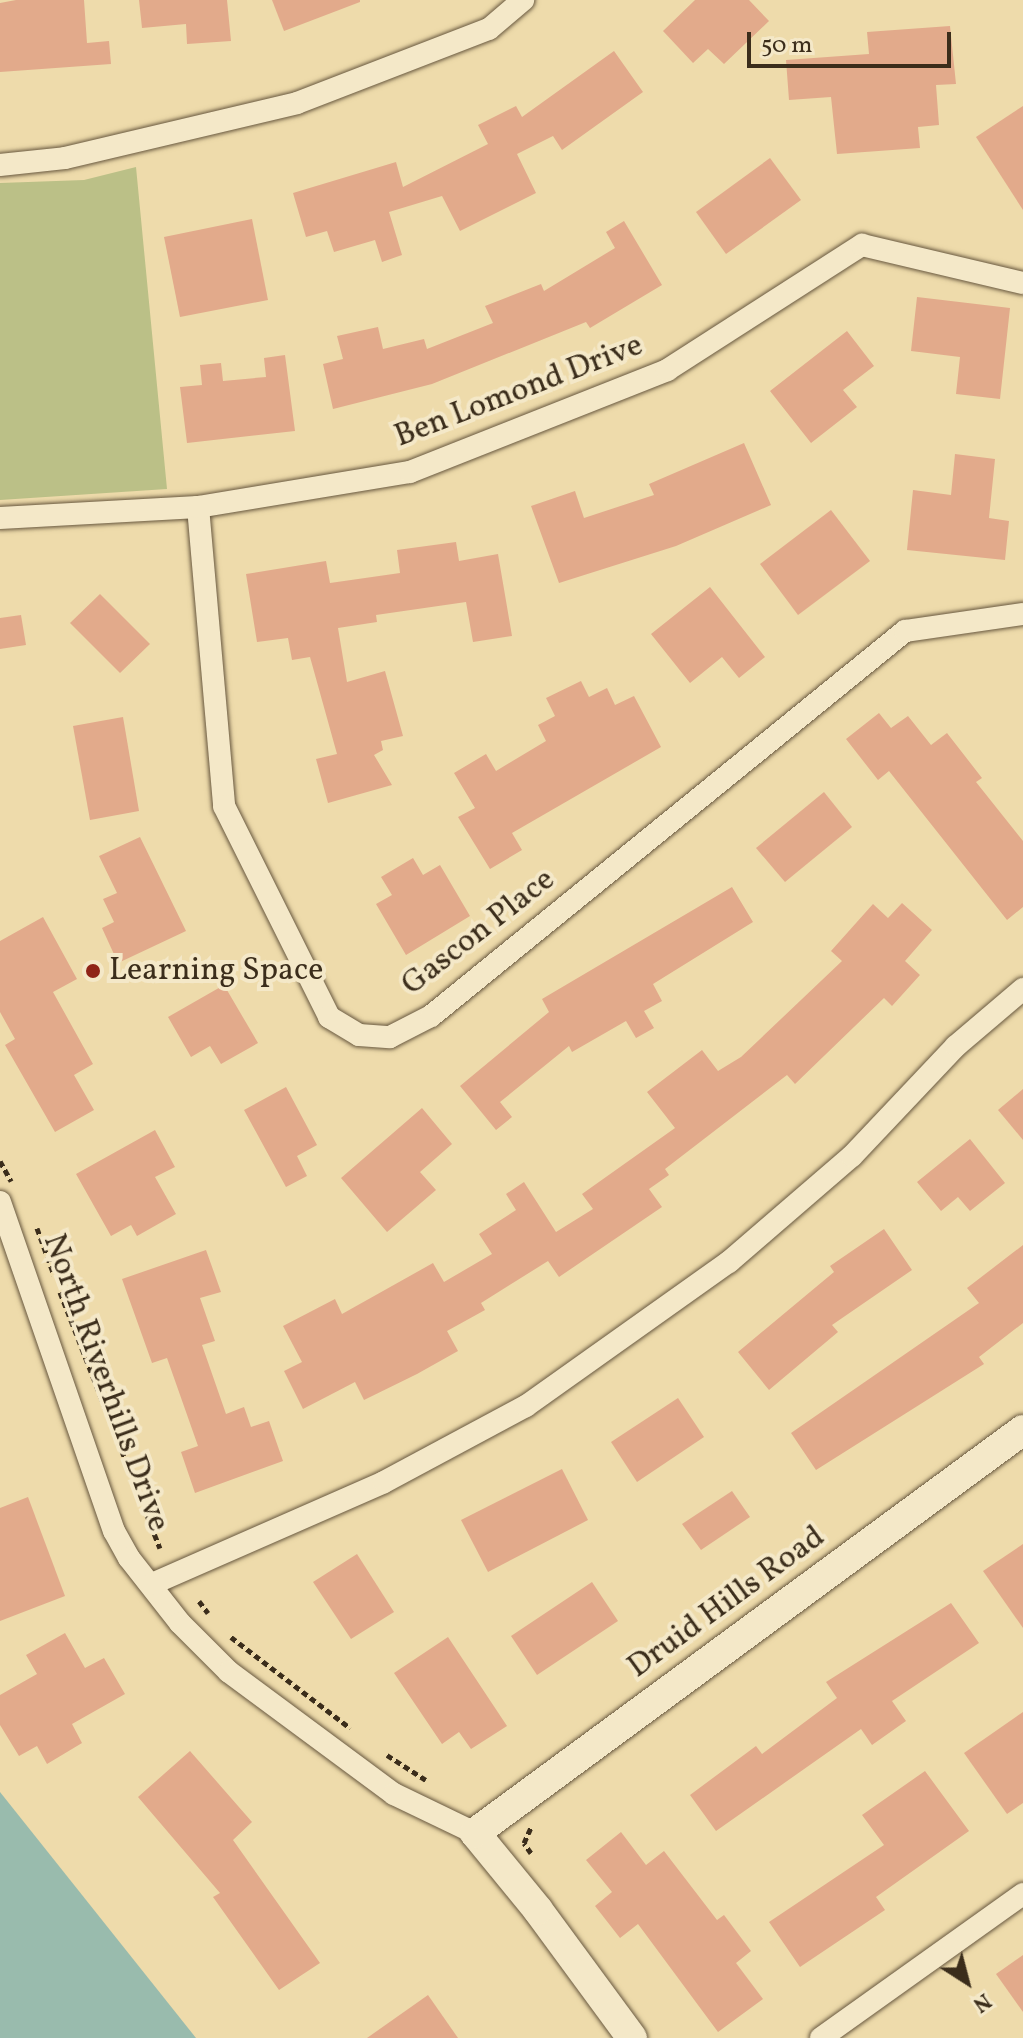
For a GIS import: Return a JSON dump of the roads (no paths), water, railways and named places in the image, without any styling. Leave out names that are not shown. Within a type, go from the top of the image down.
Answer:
[{"type":"street","points":[[0,165],[65,158],[297,103],[489,29],[523,0]]},
{"type":"street","name":"Ben Lomond Drive","points":[[0,518],[198,507],[424,467],[667,370],[862,245],[1023,283]]},
{"type":"street","name":"Gascon Place","points":[[198,507],[224,806],[329,1017],[359,1035],[390,1037],[431,1016],[905,631],[1023,614]]},
{"type":"street","points":[[152,1584],[384,1482],[526,1406],[729,1262],[852,1156],[956,1046],[1023,989]]},
{"type":"street","name":"North Riverhills Drive","points":[[8,1195],[114,1531],[180,1623],[229,1672],[394,1794],[475,1833],[538,1910],[632,2038]]},
{"type":"street","name":"Druid Hills Road","points":[[475,1833],[1023,1430]]},
{"type":"street","points":[[821,2038],[1023,1894]]},
{"type":"place","name":"Learning Space","points":[[93,971]]}]
